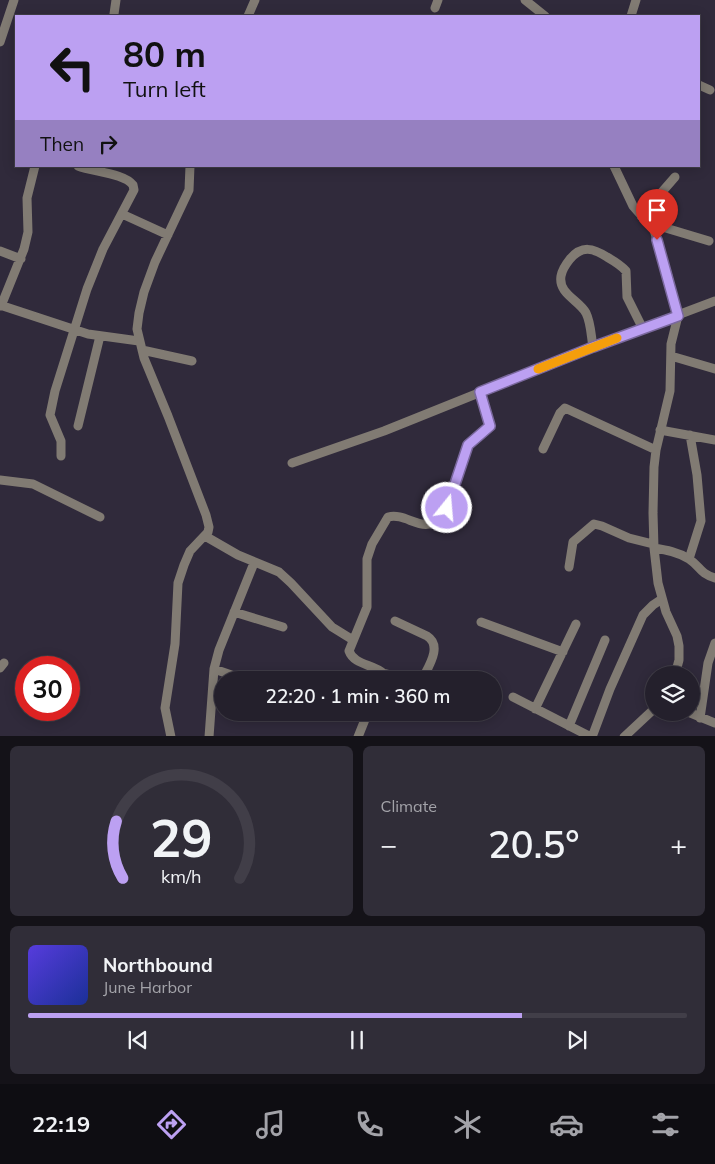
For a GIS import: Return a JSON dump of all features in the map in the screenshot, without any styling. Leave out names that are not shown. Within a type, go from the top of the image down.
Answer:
[{"type":"street","points":[[0,42],[14,0]]},
{"type":"street","points":[[114,14],[116,0]]},
{"type":"street","points":[[248,15],[255,0]]},
{"type":"street","points":[[525,0],[544,15]]},
{"type":"street","points":[[631,15],[636,0]]},
{"type":"street","points":[[700,85],[710,90]]},
{"type":"street","points":[[35,167],[27,198],[28,232],[21,259],[1,306],[73,330],[192,361]]},
{"type":"street","points":[[61,456],[61,441],[50,415],[50,408],[73,330],[103,249],[134,190],[131,182],[122,178],[92,172],[80,167]]},
{"type":"street","points":[[171,736],[165,708],[175,644],[178,583],[190,551],[205,536],[209,527],[140,346],[137,322],[141,302],[156,262],[189,190],[190,167]]},
{"type":"street","points":[[614,167],[627,196],[654,230],[678,316],[672,344],[671,383],[656,450],[653,491],[654,546],[662,599],[677,636],[679,646],[677,666]]},
{"type":"street","points":[[641,216],[675,177]]},
{"type":"street","points":[[122,214],[168,235]]},
{"type":"street","points":[[649,223],[709,241]]},
{"type":"street","points":[[593,347],[588,318],[585,312],[566,293],[560,282],[566,263],[583,249],[594,250],[626,271],[627,298],[643,329]]},
{"type":"street","points":[[0,250],[21,259]]},
{"type":"street","points":[[292,463],[384,431],[593,347],[715,302]]},
{"type":"street","points":[[78,426],[100,336]]},
{"type":"street","points":[[671,356],[715,368]]},
{"type":"street","points":[[380,671],[358,661],[351,656],[349,651],[367,607],[367,559],[372,544],[388,517],[398,517],[422,525],[430,525],[438,522],[443,517],[468,445],[490,426],[480,392]]},
{"type":"street","points":[[542,449],[560,413],[566,408],[656,450]]},
{"type":"street","points":[[660,430],[715,440]]},
{"type":"street","points":[[689,559],[701,521],[698,483],[690,435]]},
{"type":"street","points":[[0,480],[33,484],[100,517]]},
{"type":"street","points":[[569,567],[572,542],[594,524],[629,538],[673,551],[689,559],[703,574],[715,578]]},
{"type":"street","points":[[205,536],[254,563],[279,572],[292,583],[332,627],[353,640]]},
{"type":"street","points":[[209,736],[214,669],[219,650],[254,563]]},
{"type":"street","points":[[514,697],[592,736],[610,689],[643,615],[662,599]]},
{"type":"street","points":[[234,612],[283,627]]},
{"type":"street","points":[[395,621],[432,639],[435,644],[435,651],[426,671]]},
{"type":"street","points":[[481,622],[563,652]]},
{"type":"street","points":[[536,709],[576,624]]},
{"type":"street","points":[[569,726],[605,640]]},
{"type":"street","points":[[715,643],[708,663],[700,718],[715,723]]},
{"type":"street","points":[[214,669],[220,671]]},
{"type":"street","points":[[624,736],[645,717]]},
{"type":"street","points":[[358,736],[364,721]]},
{"type":"slow traffic","points":[[538,369],[617,338]]},
{"type":"route","points":[[447,508],[468,445],[490,426],[480,392],[593,347],[678,316],[657,240]]}]
